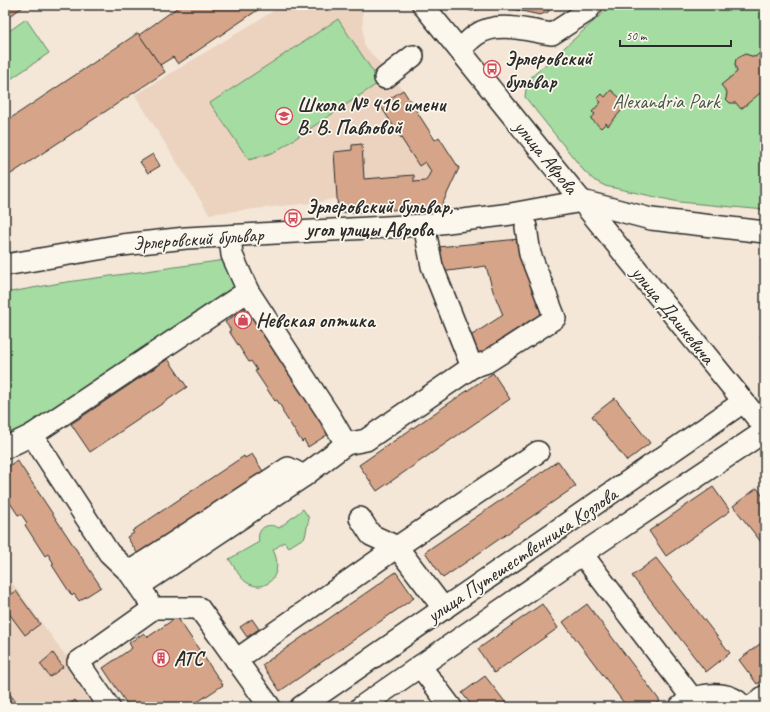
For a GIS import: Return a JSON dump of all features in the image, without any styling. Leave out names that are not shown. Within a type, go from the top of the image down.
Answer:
[{"type":"street","name":"улица Аврова","points":[[423,5],[582,201],[611,210],[663,221],[765,232]]},
{"type":"street","points":[[460,50],[476,35],[488,29],[501,27],[552,34],[586,12],[592,5]]},
{"type":"street","points":[[385,78],[413,56]]},
{"type":"street","name":"Эрлеровский бульвар","points":[[5,265],[122,245],[186,238],[424,225],[511,214],[582,201]]},
{"type":"street","name":"улица Дашкевича","points":[[582,201],[604,231],[765,430]]},
{"type":"street","points":[[424,225],[432,266],[472,367]]},
{"type":"street","points":[[134,579],[304,476],[346,444],[366,440],[472,367],[487,362],[555,318],[530,254],[526,227]]},
{"type":"street","points":[[230,236],[232,255],[248,290],[331,418],[346,444]]},
{"type":"street","points":[[5,448],[32,435],[248,290]]},
{"type":"street","name":"улица Путешественника Козлова","points":[[301,707],[743,402]]},
{"type":"street","name":"улица Путешественника Козлова","points":[[362,707],[424,670],[582,554],[765,430]]},
{"type":"street","points":[[32,435],[109,553],[134,579],[154,608]]},
{"type":"street","points":[[236,660],[397,547],[538,452]]},
{"type":"street","points":[[360,518],[371,536],[397,547],[444,609]]},
{"type":"street","points":[[582,554],[686,703],[725,694],[737,700],[743,707]]},
{"type":"street","points":[[110,707],[78,662],[154,608],[199,608],[270,707]]},
{"type":"street","points":[[424,670],[431,707]]},
{"type":"street","points":[[424,670],[451,707]]},
{"type":"street","points":[[751,707],[765,696]]},
{"type":"shaded area","name":"Школа № 416 имени В. В. Павловой","points":[[283,5],[362,5],[364,45],[403,90],[435,140],[439,137],[459,168],[441,207],[338,213],[337,198],[319,202],[209,214],[135,95]]},
{"type":"shaded area","points":[[5,573],[99,701],[90,707],[5,707]]},
{"type":"green space","name":"Alexandria Park","points":[[612,5],[765,5],[765,210],[679,202],[605,186],[594,180],[584,171],[525,97],[527,81]]},
{"type":"green space","points":[[26,19],[49,53],[5,83],[5,34]]},
{"type":"green space","points":[[338,19],[380,82],[275,152],[249,160],[210,103]]},
{"type":"green space","points":[[225,260],[239,286],[5,444],[5,293],[60,283]]},
{"type":"green space","points":[[303,509],[309,518],[305,537],[289,547],[284,542],[273,550],[277,566],[272,580],[261,586],[254,586],[243,580],[229,559],[259,542],[259,533],[263,528],[270,525],[279,528]]},
{"type":"building","points":[[5,5],[26,5],[5,19]]},
{"type":"building","points":[[181,5],[265,5],[178,64],[173,57],[160,65],[139,35]]},
{"type":"building","points":[[465,5],[482,5],[479,9],[472,11],[468,10]]},
{"type":"building","points":[[494,5],[553,5],[548,12],[540,15]]},
{"type":"building","points":[[138,33],[165,72],[8,176],[5,172],[5,122]]},
{"type":"building","points":[[765,49],[765,89],[741,109],[736,103],[730,103],[726,99],[727,92],[721,85],[737,72],[735,64],[736,59],[745,54],[755,57]]},
{"type":"building","points":[[403,90],[435,140],[439,137],[459,168],[441,207],[338,213],[334,152],[352,150],[352,145],[362,144],[364,179],[414,175],[414,182],[426,181],[431,171],[425,162],[419,166],[380,105]]},
{"type":"building","points":[[611,90],[627,104],[608,126],[606,123],[601,128],[591,119],[595,114],[592,112],[601,102],[597,99],[602,94],[605,97]]},
{"type":"building","points":[[153,154],[160,166],[148,173],[140,162]]},
{"type":"building","points":[[519,239],[546,312],[479,360],[466,339],[503,315],[493,291],[486,266],[441,272],[438,247]]},
{"type":"building","points":[[247,307],[330,433],[308,447],[304,440],[302,442],[282,411],[283,410],[277,400],[275,401],[255,371],[257,370],[251,361],[249,362],[229,331],[231,330],[225,322]]},
{"type":"building","points":[[765,333],[765,342],[760,337]]},
{"type":"building","points":[[168,359],[187,387],[90,452],[71,424]]},
{"type":"building","points":[[493,373],[510,399],[377,491],[359,465]]},
{"type":"building","points":[[615,398],[650,443],[627,461],[592,416]]},
{"type":"building","points":[[252,454],[266,476],[141,559],[127,537],[134,533],[132,531],[244,456],[245,458]]},
{"type":"building","points":[[17,460],[101,587],[79,601],[74,594],[72,596],[52,565],[54,564],[48,554],[45,556],[25,525],[27,523],[21,514],[18,515],[5,495],[5,469]]},
{"type":"building","points":[[558,461],[576,486],[443,578],[425,552]]},
{"type":"building","points":[[713,487],[730,511],[666,556],[649,531]]},
{"type":"building","points":[[757,488],[765,499],[765,547],[733,506]]},
{"type":"building","points":[[656,558],[730,653],[706,672],[632,576]]},
{"type":"building","points":[[396,572],[414,598],[280,691],[262,665]]},
{"type":"building","points":[[16,591],[40,624],[25,635],[5,608],[5,599]]},
{"type":"building","points":[[542,604],[558,628],[494,673],[478,649]]},
{"type":"building","points":[[587,604],[660,701],[653,707],[627,707],[563,622]]},
{"type":"building","name":"АТС","points":[[177,617],[223,685],[193,705],[194,707],[129,707],[103,668],[132,648],[129,643],[144,633],[148,637]]},
{"type":"building","points":[[252,619],[259,629],[247,637],[240,627]]},
{"type":"building","points":[[765,640],[765,678],[757,684],[739,660]]},
{"type":"building","points":[[53,653],[63,667],[50,677],[40,664]]},
{"type":"building","points":[[485,676],[509,707],[473,707],[462,693]]},
{"type":"building","points":[[5,688],[20,707],[5,707]]},
{"type":"building","points":[[75,700],[80,707],[66,707]]},
{"type":"building","points":[[712,700],[717,707],[703,707]]},
{"type":"place","name":"Эрлеровский бульвар","points":[[492,69]]},
{"type":"place","name":"Школа № 416 имени В. В. Павловой","points":[[284,116]]},
{"type":"place","name":"Эрлеровский бульвар, угол улицы Аврова","points":[[293,218]]},
{"type":"place","name":"Невская оптика","points":[[243,320]]},
{"type":"place","name":"АТС","points":[[161,658]]}]
